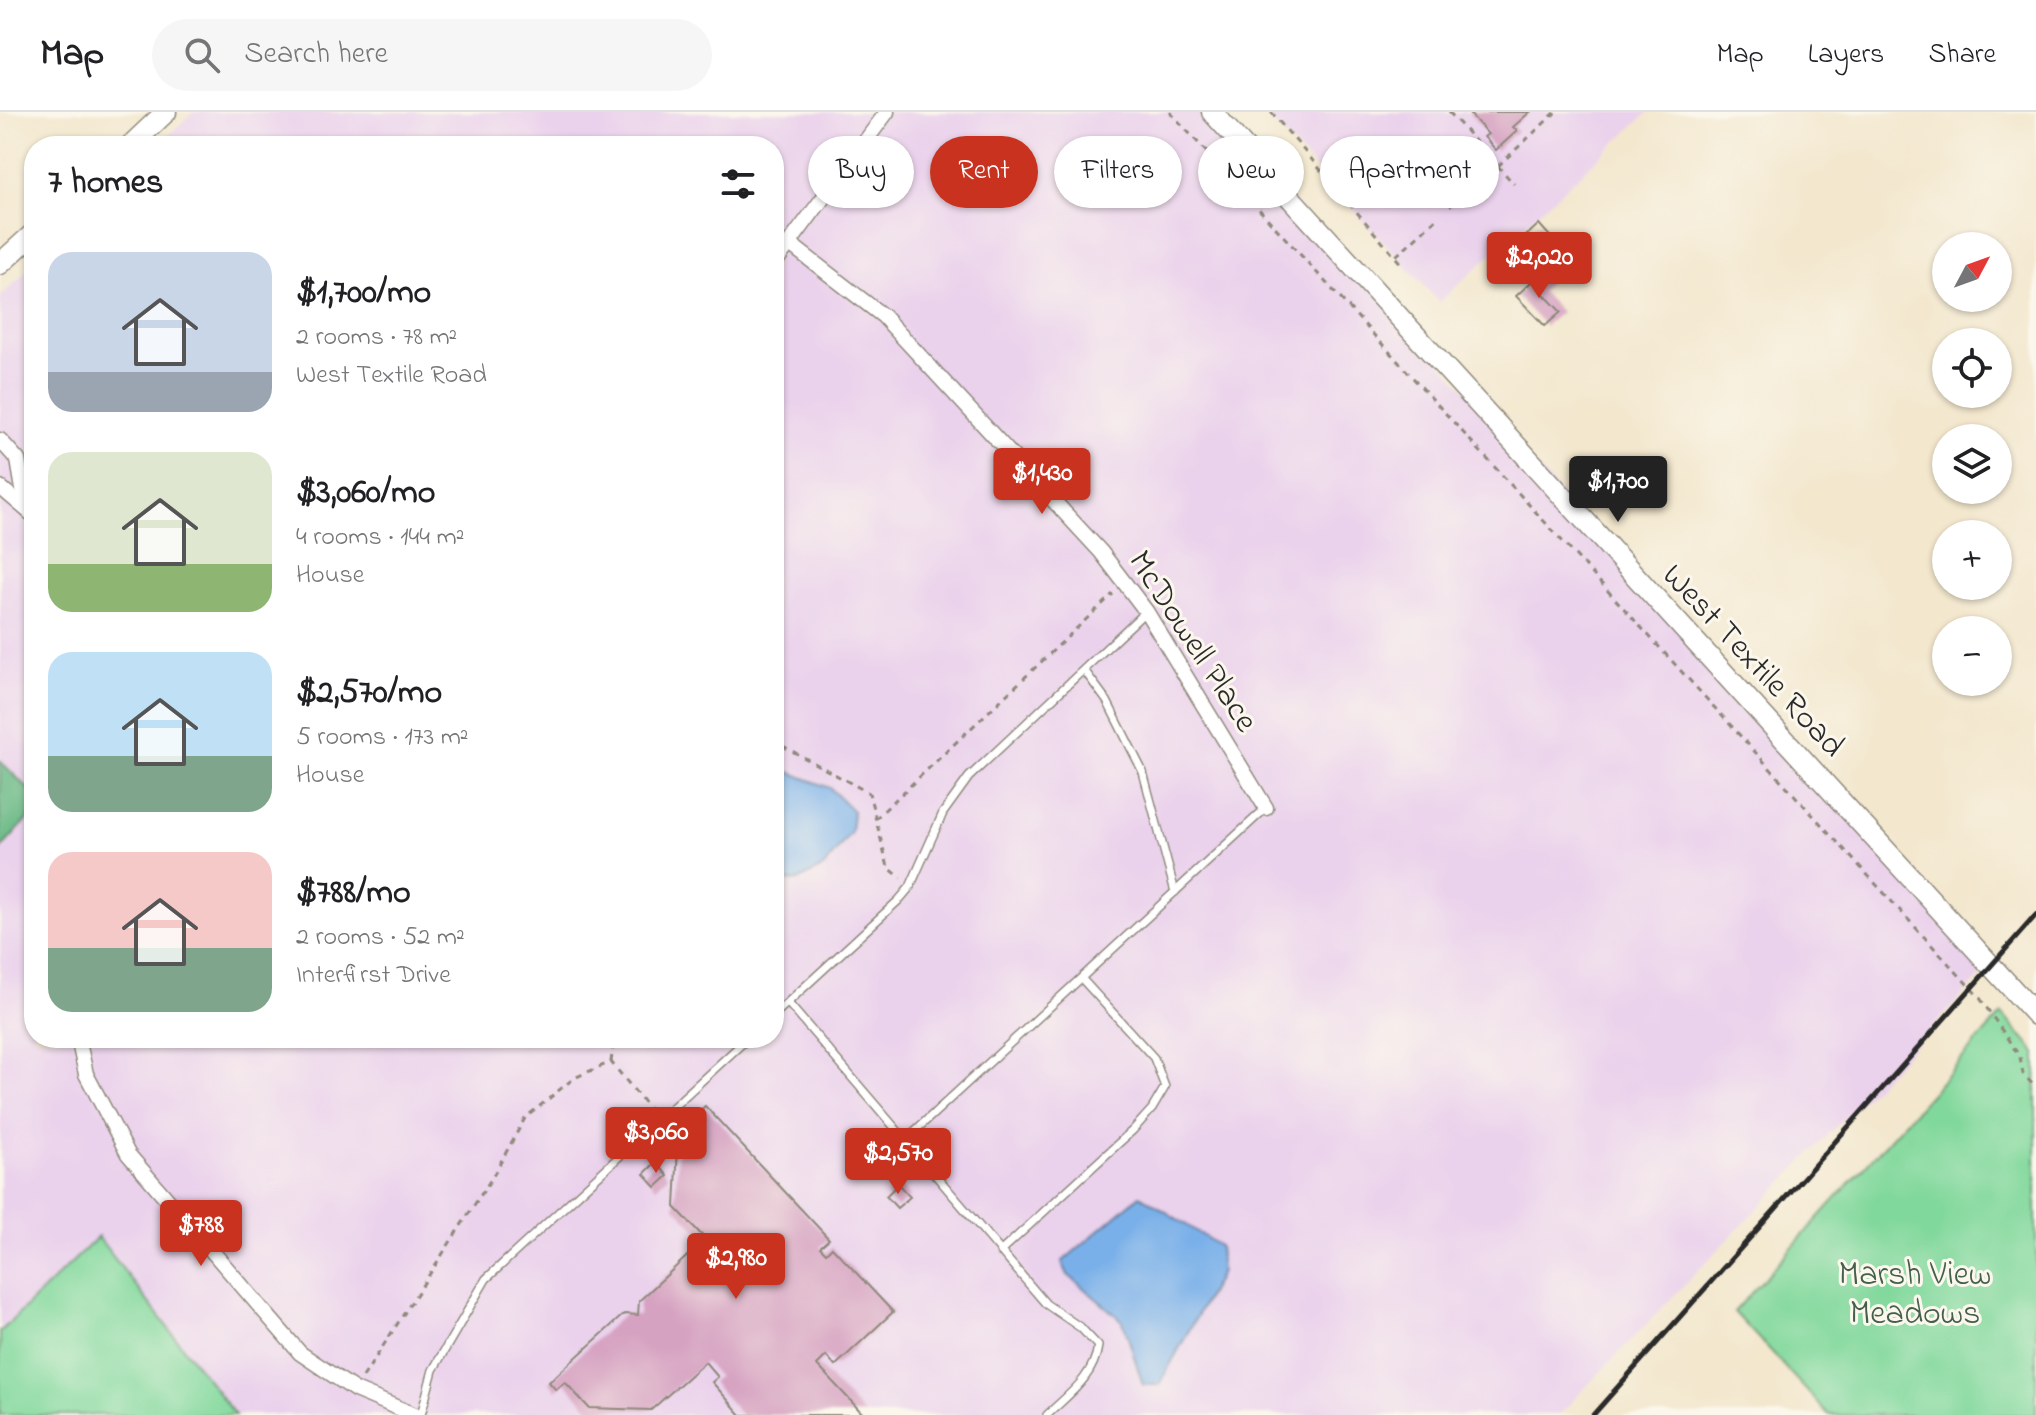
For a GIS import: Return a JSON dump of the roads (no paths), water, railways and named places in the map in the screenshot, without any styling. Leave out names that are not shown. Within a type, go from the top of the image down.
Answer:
[{"type":"main road","points":[[141,136],[166,112]]},
{"type":"main road","name":"West Textile Road","points":[[1212,112],[2036,1015]]},
{"type":"main road","points":[[0,264],[24,242]]},
{"type":"street","points":[[784,252],[887,112]]},
{"type":"street","name":"McDowell Place","points":[[790,244],[883,316],[1101,552],[1146,611],[1266,808]]},
{"type":"street","points":[[0,440],[18,460],[24,486]]},
{"type":"street","points":[[0,487],[24,507]]},
{"type":"street","points":[[80,1048],[86,1074],[128,1154],[300,1353],[355,1390],[418,1415]]},
{"type":"lane","points":[[784,1006],[910,887],[943,813],[969,777],[1146,611]]},
{"type":"lane","points":[[1084,670],[1107,701],[1143,772],[1175,892]]},
{"type":"lane","points":[[905,1140],[1266,808]]},
{"type":"lane","points":[[1000,1252],[1133,1130],[1152,1109],[1165,1087],[1154,1058],[1082,979]]},
{"type":"lane","points":[[788,1003],[1046,1304],[1081,1328],[1098,1346],[1096,1361],[1088,1376],[1047,1415]]},
{"type":"lane","points":[[418,1415],[433,1370],[486,1279],[737,1048]]},
{"type":"water","points":[[784,770],[830,788],[853,811],[851,832],[824,867],[798,881],[784,880]]},
{"type":"water","points":[[1140,1195],[1219,1246],[1221,1272],[1159,1385],[1143,1385],[1123,1321],[1068,1275],[1062,1262]]},
{"type":"railway","points":[[1593,1415],[2036,915]]},
{"type":"park label","name":"Marsh View Meadows","points":[[1915,1292]]}]
